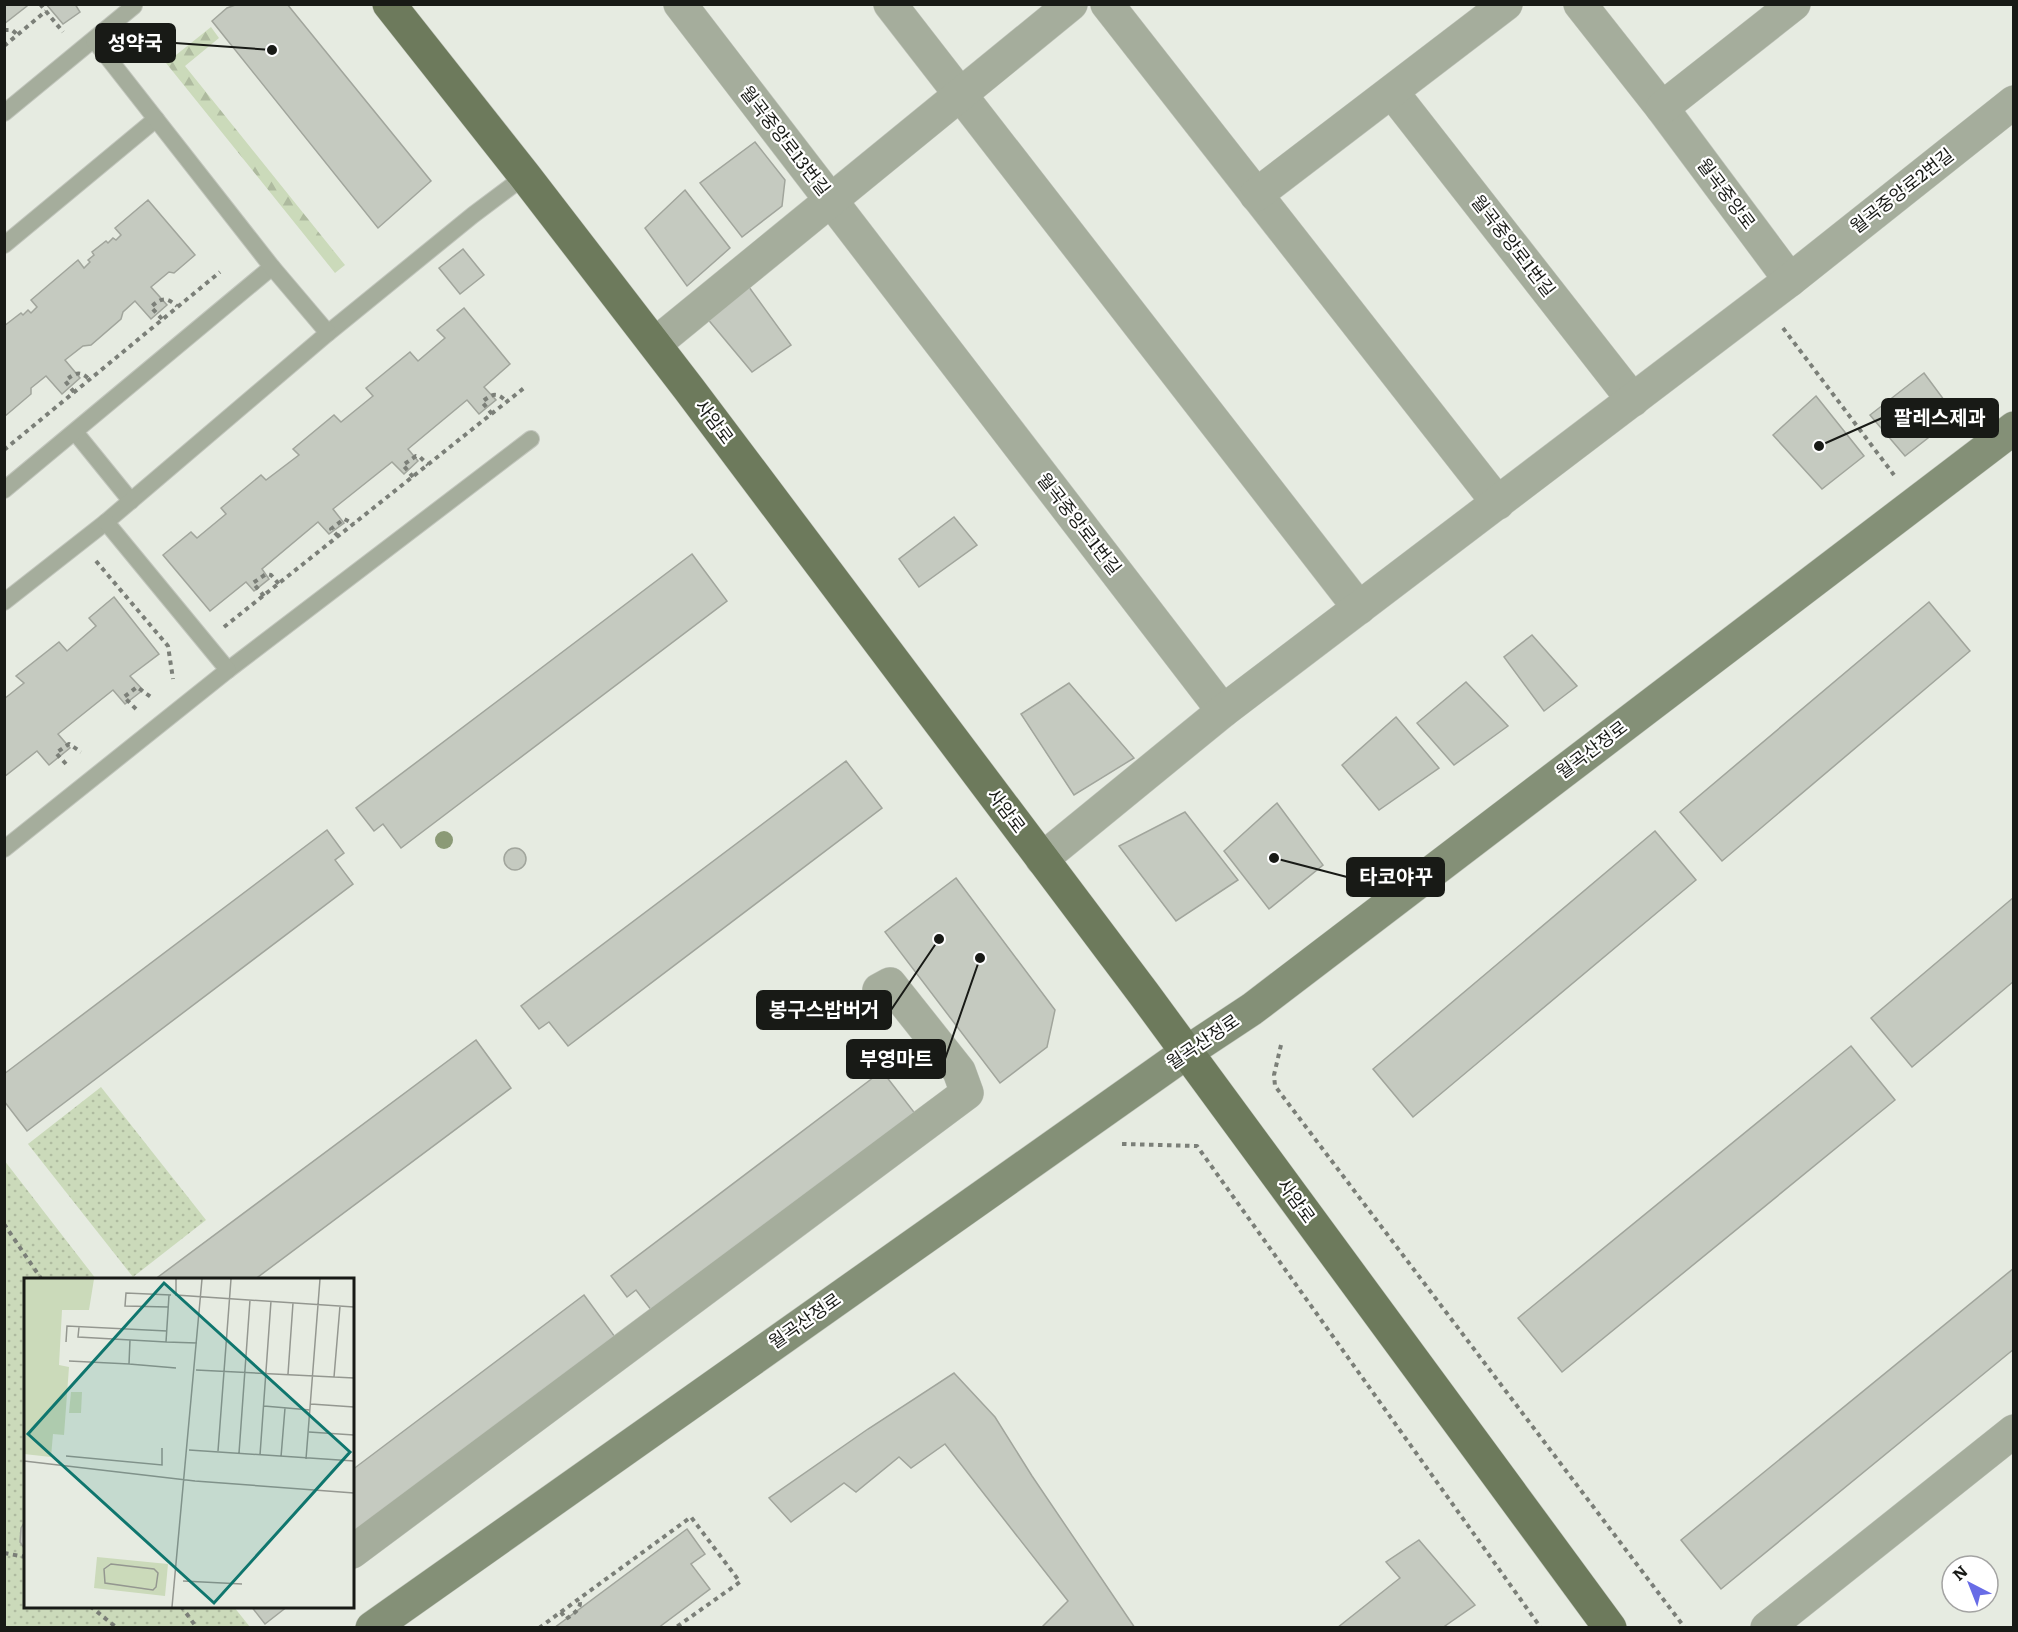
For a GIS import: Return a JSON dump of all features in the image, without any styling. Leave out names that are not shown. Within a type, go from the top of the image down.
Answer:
[{"type":"main road","name":"사암로","points":[[389,4],[655,344],[1187,1052],[1610,1628]]},
{"type":"street","name":"월곡중앙로13번길","points":[[680,4],[831,202],[1071,4]]},
{"type":"street","points":[[890,4],[1359,608]]},
{"type":"street","points":[[1107,4],[1498,503]]},
{"type":"street","points":[[1256,195],[1506,4]]},
{"type":"street","name":"월곡중앙로","points":[[1580,4],[1662,108],[1790,280]]},
{"type":"street","points":[[1662,108],[1794,4]]},
{"type":"street","name":"월곡중앙로1번길","points":[[1392,92],[1633,400]]},
{"type":"street","name":"월곡중앙로2번길","points":[[1790,280],[2013,102]]},
{"type":"street","points":[[655,344],[831,202]]},
{"type":"street","name":"월곡중앙로1번길","points":[[831,202],[1223,711]]},
{"type":"street","points":[[1042,859],[1223,711],[1790,280]]},
{"type":"street","name":"월곡산정로","points":[[372,1628],[1187,1052],[1252,1009],[2013,428]]},
{"type":"street","points":[[354,1551],[967,1093],[959,1071],[890,984],[879,990]]},
{"type":"street","points":[[1767,1628],[2013,1431]]},
{"type":"lane","points":[[4,113],[134,5]]},
{"type":"lane","points":[[94,40],[272,267],[328,333]]},
{"type":"lane","points":[[4,245],[156,119]]},
{"type":"lane","points":[[4,602],[106,522],[328,333],[473,215],[525,176]]},
{"type":"lane","points":[[4,490],[272,267]]},
{"type":"lane","points":[[75,432],[131,501]]},
{"type":"lane","points":[[4,849],[228,670],[531,439]]},
{"type":"lane","points":[[106,522],[228,670]]},
{"type":"path","points":[[40,4],[69,39]]},
{"type":"path","points":[[4,46],[46,11]]},
{"type":"path","points":[[4,30],[12,30],[18,35]]},
{"type":"path","points":[[4,450],[220,272]]},
{"type":"path","points":[[162,319],[151,307],[159,300],[168,299],[177,306]]},
{"type":"path","points":[[1762,301],[1916,503]]},
{"type":"path","points":[[74,392],[65,381],[78,372],[89,380]]},
{"type":"path","points":[[205,642],[524,388]]},
{"type":"path","points":[[492,414],[482,402],[495,393],[500,394],[507,402]]},
{"type":"path","points":[[413,477],[403,465],[411,458],[420,457],[428,465]]},
{"type":"path","points":[[338,536],[331,528],[339,521],[344,519],[354,524]]},
{"type":"path","points":[[80,542],[168,646],[174,679],[166,685]]},
{"type":"path","points":[[264,596],[253,583],[266,574],[271,575],[279,584]]},
{"type":"path","points":[[152,697],[137,687],[124,697],[136,709],[152,697],[159,691]]},
{"type":"path","points":[[66,764],[56,753],[69,744],[81,752]]},
{"type":"path","points":[[57,771],[90,745]]},
{"type":"path","points":[[1281,1045],[1274,1075],[1275,1086],[1684,1628]]},
{"type":"path","points":[[1148,1144],[1197,1146],[1541,1628]]},
{"type":"path","points":[[4,1224],[41,1278]]},
{"type":"path","points":[[539,1628],[691,1517],[740,1582],[675,1628]]},
{"type":"path","points":[[4,1553],[24,1557]]},
{"type":"path","points":[[561,1612],[566,1619],[579,1609],[581,1603],[579,1598]]},
{"type":"path","points":[[92,1608],[117,1628]]},
{"type":"path","points":[[182,1608],[197,1628]]},
{"type":"green space","points":[[211,27],[219,38],[185,66],[345,265],[335,273],[166,63]]},
{"type":"green space","points":[[101,1087],[206,1220],[133,1277],[28,1144]]},
{"type":"green space","points":[[4,1160],[95,1278],[24,1278],[24,1608],[235,1608],[250,1627],[5,1627]]},
{"type":"building","points":[[4,4],[26,4],[27,6],[4,24]]},
{"type":"building","points":[[46,4],[75,4],[80,12],[63,24]]},
{"type":"building","points":[[238,4],[287,4],[431,181],[378,228],[212,21],[227,8]]},
{"type":"building","points":[[755,142],[785,180],[782,206],[742,237],[700,183]]},
{"type":"building","points":[[685,190],[730,248],[687,286],[645,228]]},
{"type":"building","points":[[148,200],[195,255],[174,273],[169,272],[151,287],[167,305],[151,319],[135,301],[123,312],[121,319],[91,345],[83,346],[65,360],[80,378],[62,394],[46,376],[31,388],[31,394],[4,417],[4,326],[21,313],[23,315],[28,310],[31,313],[37,307],[31,300],[78,260],[84,268],[94,255],[92,252],[106,241],[108,243],[113,238],[116,240],[121,235],[115,228]]},
{"type":"building","points":[[463,249],[484,275],[460,294],[439,268]]},
{"type":"building","points":[[746,283],[791,345],[752,372],[706,317]]},
{"type":"building","points":[[464,308],[510,364],[484,387],[496,400],[479,414],[467,400],[408,449],[418,461],[404,474],[392,462],[333,509],[344,523],[329,534],[318,522],[262,569],[269,579],[254,591],[246,582],[210,611],[163,555],[191,532],[197,538],[226,514],[221,508],[261,475],[266,480],[299,455],[293,449],[334,415],[341,422],[373,396],[366,388],[410,352],[418,361],[445,338],[437,330]]},
{"type":"building","points":[[1924,373],[1956,416],[1905,456],[1870,415]]},
{"type":"building","points":[[1816,396],[1864,456],[1822,489],[1773,435]]},
{"type":"building","points":[[954,517],[977,545],[919,587],[899,559]]},
{"type":"building","points":[[692,554],[727,601],[401,848],[383,824],[374,831],[356,808]]},
{"type":"building","points":[[114,597],[159,654],[130,676],[143,690],[125,704],[113,690],[58,734],[70,748],[49,765],[37,751],[4,777],[4,699],[24,683],[16,676],[59,642],[67,651],[96,626],[89,618]]},
{"type":"building","points":[[1929,602],[1970,651],[1722,861],[1680,812]]},
{"type":"building","points":[[1532,635],[1577,686],[1544,711],[1504,657]]},
{"type":"building","points":[[1466,682],[1508,726],[1454,765],[1417,723]]},
{"type":"building","points":[[1069,683],[1134,758],[1074,795],[1021,714]]},
{"type":"building","points":[[1396,717],[1439,768],[1379,810],[1342,765]]},
{"type":"building","points":[[846,761],[882,808],[568,1046],[549,1022],[539,1029],[521,1006]]},
{"type":"building","points":[[1277,803],[1323,865],[1269,909],[1224,851]]},
{"type":"building","points":[[1185,812],[1238,880],[1176,921],[1119,846]]},
{"type":"building","points":[[327,830],[344,853],[335,860],[353,884],[27,1131],[4,1101],[4,1074]]},
{"type":"building","points":[[1655,831],[1696,880],[1413,1117],[1373,1069]]},
{"type":"building","points":[[511,848],[519,848],[526,855],[526,863],[519,870],[511,870],[504,863],[504,855]]},
{"type":"building","points":[[956,878],[1055,1010],[1047,1047],[1000,1083],[885,932]]},
{"type":"building","points":[[2014,897],[2014,981],[1912,1067],[1871,1018]]},
{"type":"building","points":[[476,1040],[511,1088],[257,1278],[157,1278]]},
{"type":"building","points":[[1851,1046],[1895,1100],[1562,1372],[1518,1318]]},
{"type":"building","points":[[882,1071],[917,1116],[655,1315],[636,1290],[627,1297],[611,1276]]},
{"type":"building","points":[[2014,1268],[2014,1349],[1721,1589],[1681,1540]]},
{"type":"building","points":[[584,1295],[618,1341],[354,1533],[354,1468]]},
{"type":"building","points":[[954,1373],[995,1417],[1135,1628],[1041,1628],[1068,1601],[945,1444],[911,1468],[899,1457],[856,1492],[844,1483],[791,1522],[769,1498]]},
{"type":"building","points":[[24,1523],[24,1548],[20,1542],[21,1528]]},
{"type":"building","points":[[687,1529],[705,1554],[691,1564],[710,1589],[658,1628],[554,1628]]},
{"type":"building","points":[[1419,1540],[1475,1605],[1442,1628],[1337,1628],[1400,1578],[1386,1562]]},
{"type":"building","points":[[253,1608],[285,1608],[265,1624]]},
{"type":"place","name":"성약국","points":[[272,50]]},
{"type":"place","name":"팔레스제과","points":[[1819,446]]},
{"type":"place","name":"타코야꾸","points":[[1274,858]]},
{"type":"place","name":"봉구스밥버거","points":[[939,939]]},
{"type":"place","name":"부영마트","points":[[980,958]]}]
